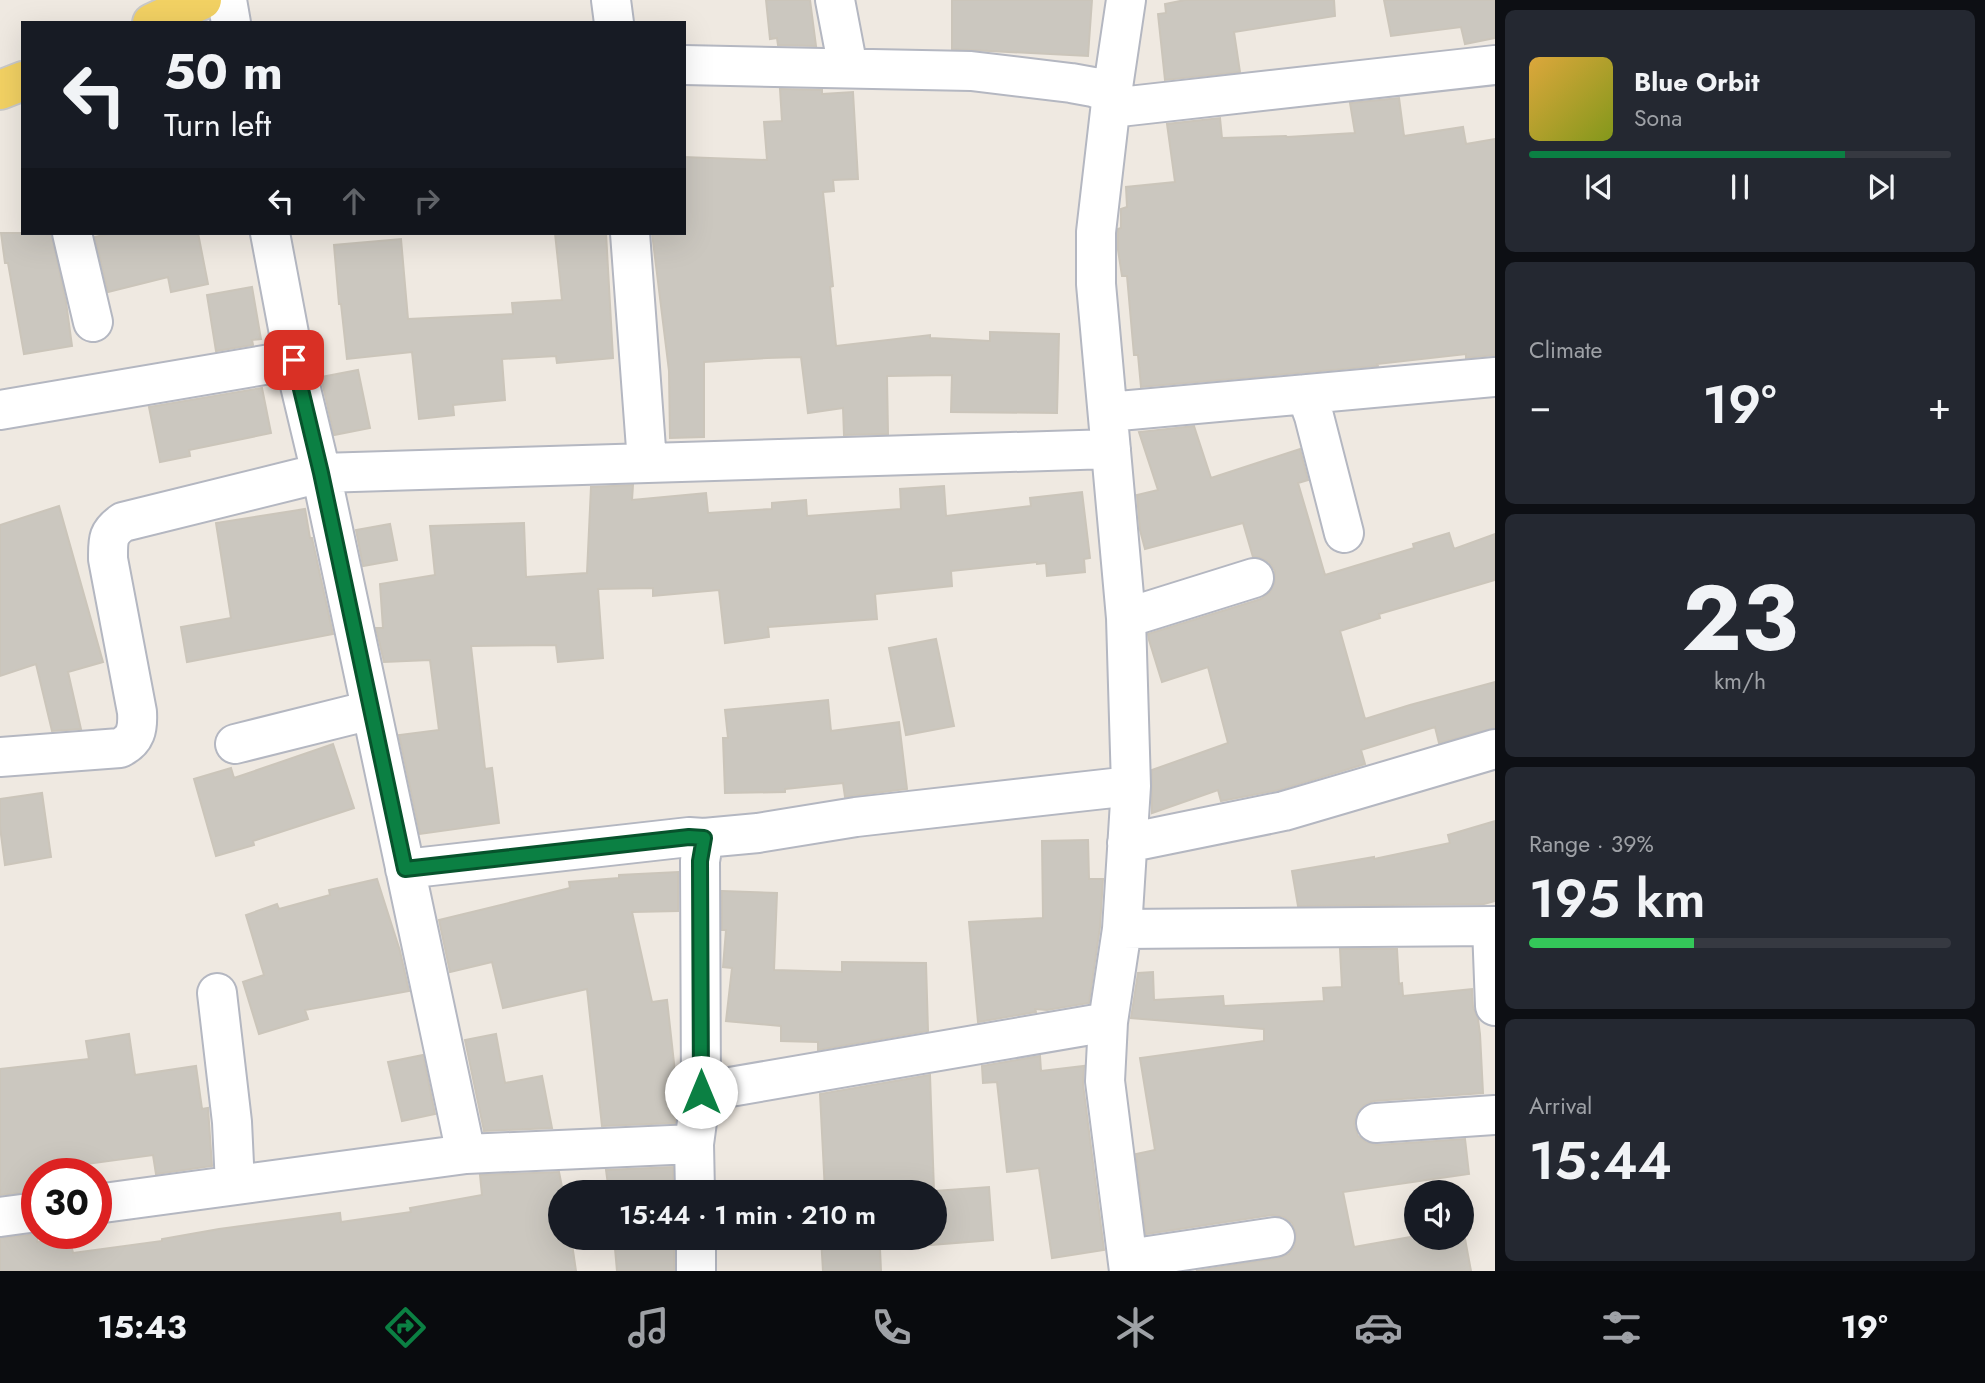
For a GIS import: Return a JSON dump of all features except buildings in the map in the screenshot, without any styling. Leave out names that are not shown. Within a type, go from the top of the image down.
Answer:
[{"type":"main road","points":[[156,21],[202,0]]},
{"type":"main road","points":[[0,90],[21,82]]},
{"type":"street","points":[[227,0],[231,21]]},
{"type":"street","points":[[611,0],[614,21]]},
{"type":"street","points":[[835,0],[848,68]]},
{"type":"street","points":[[1126,0],[1096,232],[1096,284],[1126,618],[1131,786],[1122,929],[1108,1022],[1105,1081],[1128,1265],[1275,1237]]},
{"type":"street","points":[[686,65],[971,71],[1093,87],[1111,101],[1495,65]]},
{"type":"street","points":[[72,235],[93,322]]},
{"type":"street","points":[[270,235],[294,360],[321,473],[466,1154]]},
{"type":"street","points":[[631,235],[647,463]]},
{"type":"street","points":[[0,410],[294,360]]},
{"type":"street","points":[[0,757],[120,748],[135,737],[137,712],[108,559],[108,542],[113,529],[123,522],[321,473],[647,463],[1109,430],[1306,394],[1495,377]]},
{"type":"street","points":[[1306,394],[1343,533]]},
{"type":"street","points":[[1126,618],[1254,578]]},
{"type":"street","points":[[235,744],[371,710]]},
{"type":"street","points":[[1127,843],[1284,811],[1495,749]]},
{"type":"street","points":[[405,869],[675,838],[758,833],[856,817],[1131,786]]},
{"type":"street","points":[[695,1180],[694,1144],[701,1092],[700,861],[704,838]]},
{"type":"street","points":[[1122,929],[1494,926],[1495,1006]]},
{"type":"street","points":[[217,993],[232,1122],[235,1185]]},
{"type":"street","points":[[701,1092],[1108,1022]]},
{"type":"street","points":[[1377,1123],[1495,1115]]},
{"type":"street","points":[[112,1202],[466,1154],[694,1144]]},
{"type":"street","points":[[0,1217],[21,1214]]},
{"type":"street","points":[[695,1250],[696,1271]]},
{"type":"route","points":[[294,360],[321,473],[405,869],[689,837],[704,838],[700,861],[701,1092]]}]
